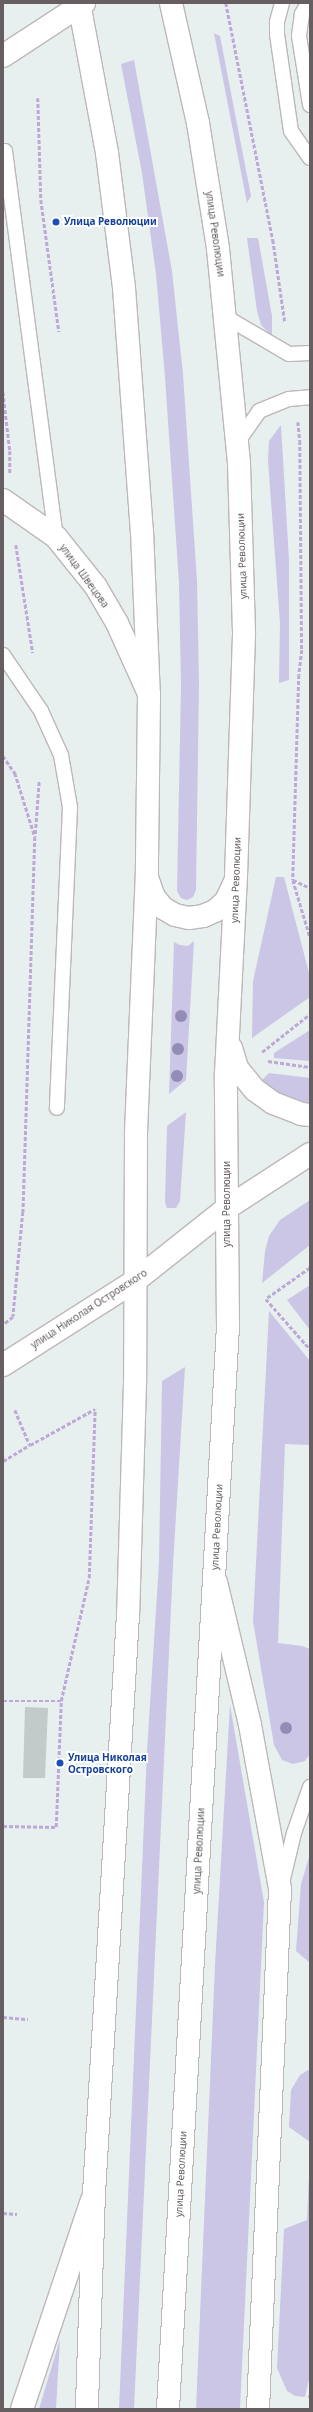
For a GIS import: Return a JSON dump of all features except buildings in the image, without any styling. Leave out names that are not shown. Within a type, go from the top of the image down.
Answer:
[{"type":"main road","name":"улица Революции","points":[[168,2409],[228,1326],[228,1039],[236,876],[244,632],[237,443],[218,248],[198,123],[171,3]]},
{"type":"main road","points":[[3,56],[81,4],[108,153],[124,288],[142,531],[149,696],[147,870],[136,1135],[134,1281],[135,1383],[128,1614],[94,2193],[87,2409]]},
{"type":"main road","name":"улица Швецова","points":[[6,501],[56,537],[96,588],[117,623],[149,696]]},
{"type":"main road","points":[[147,870],[148,884],[158,902],[175,915],[189,918],[203,916],[215,911],[226,901],[233,889],[236,876]]},
{"type":"main road","points":[[228,1039],[237,1068],[255,1090],[273,1102],[301,1114],[310,1115]]},
{"type":"main road","name":"улица Николая Островского","points":[[3,1366],[134,1281],[227,1208],[310,1154]]},
{"type":"main road","points":[[215,1575],[250,1725],[280,1889],[258,2409]]},
{"type":"main road","points":[[22,2409],[94,2193]]},
{"type":"lane","points":[[282,3],[277,22],[277,34],[292,131],[310,158]]},
{"type":"lane","points":[[308,3],[302,14],[299,36],[310,105]]},
{"type":"lane","points":[[5,151],[56,537]]},
{"type":"lane","points":[[224,316],[289,354],[310,353]]},
{"type":"lane","points":[[237,443],[259,411],[289,399],[310,397]]},
{"type":"lane","points":[[3,655],[41,711],[61,755],[70,807],[57,1108]]},
{"type":"lane","points":[[280,1889],[294,1833],[310,1787]]},
{"type":"path","points":[[226,3],[273,240],[289,354]]},
{"type":"path","points":[[38,98],[40,200],[59,332]]},
{"type":"path","points":[[3,392],[10,451],[6,501],[33,657]]},
{"type":"path","points":[[294,399],[300,441],[302,650],[299,675],[293,880],[310,937]]},
{"type":"path","points":[[3,756],[15,773],[35,837]]},
{"type":"path","points":[[3,1325],[13,1317],[22,1212],[35,837],[39,776]]},
{"type":"path","points":[[293,880],[310,888]]},
{"type":"path","points":[[258,1055],[310,1014]]},
{"type":"path","points":[[260,1060],[310,1067]]},
{"type":"path","points":[[310,1268],[266,1299],[310,1349]]},
{"type":"path","points":[[3,1461],[95,1409],[89,1578],[61,1700],[56,1827],[3,1826]]},
{"type":"path","points":[[15,1410],[30,1445]]},
{"type":"path","points":[[3,1701],[61,1700]]},
{"type":"path","points":[[3,2017],[28,2019]]},
{"type":"path","points":[[3,2213],[17,2214]]},
{"type":"path","points":[[309,2398],[310,2394]]},
{"type":"shaded area","points":[[214,33],[220,36],[251,196],[247,203]]},
{"type":"shaded area","points":[[134,60],[172,271],[183,374],[197,581],[199,683],[196,890],[193,897],[187,900],[181,898],[177,891],[181,686],[179,583],[165,377],[156,274],[142,173],[121,64]]},
{"type":"shaded area","points":[[247,238],[258,238],[272,316],[272,336],[261,325],[257,311]]},
{"type":"shaded area","points":[[281,425],[289,560],[289,680],[279,683],[280,623],[268,461],[269,441]]},
{"type":"shaded area","points":[[276,877],[284,877],[310,977],[310,997],[252,1038],[253,981]]},
{"type":"shaded area","points":[[194,941],[186,1080],[169,1094],[174,942],[180,945],[188,946]]},
{"type":"shaded area","points":[[310,1030],[310,1061],[274,1058],[274,1053]]},
{"type":"shaded area","points":[[269,1073],[310,1078],[310,1102],[287,1102],[261,1081]]},
{"type":"shaded area","points":[[186,1112],[180,1201],[176,1208],[167,1208],[165,1202],[167,1126]]},
{"type":"shaded area","points":[[310,1200],[310,1245],[262,1283],[265,1251],[269,1236],[280,1220]]},
{"type":"shaded area","points":[[310,1285],[310,1330],[287,1300]]},
{"type":"shaded area","points":[[269,1311],[310,1361],[310,1445],[285,1444],[278,1643],[302,1646],[310,1649],[310,1754],[305,1761],[293,1764],[282,1760],[274,1745],[253,1621]]},
{"type":"shaded area","points":[[185,1367],[173,1565],[134,2409],[119,2409],[147,1751],[159,1563],[162,1381]]},
{"type":"shaded area","points":[[230,1705],[264,1902],[240,2409],[196,2409],[215,1965]]},
{"type":"shaded area","points":[[310,1854],[310,1963],[296,1951],[301,1884]]},
{"type":"shaded area","points":[[310,2069],[310,2142],[289,2127],[291,2090],[300,2075]]},
{"type":"shaded area","points":[[309,2176],[310,2375],[305,2397],[295,2396],[287,2391],[277,2368],[284,2229],[307,2220]]},
{"type":"shaded area","points":[[60,2339],[56,2409],[39,2409]]},
{"type":"place","name":"Улица Революции","points":[[56,222]]},
{"type":"place","name":"Улица Николая Островского","points":[[60,1763]]}]
